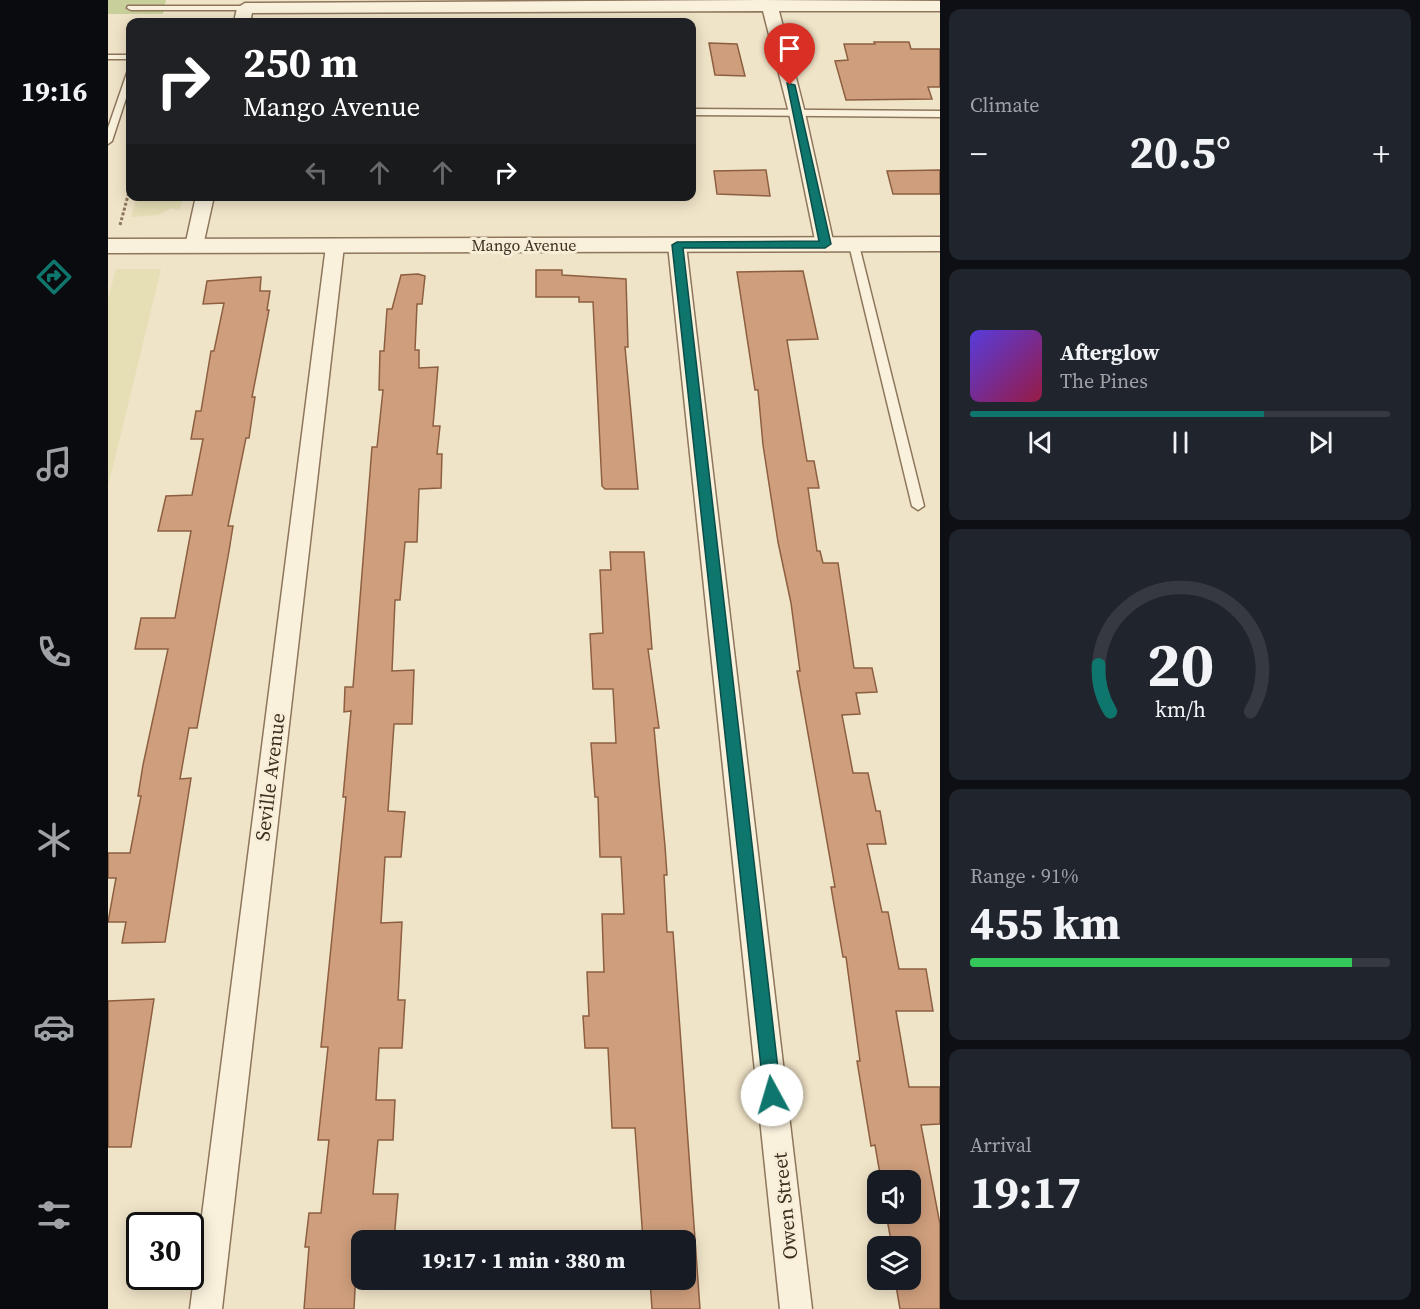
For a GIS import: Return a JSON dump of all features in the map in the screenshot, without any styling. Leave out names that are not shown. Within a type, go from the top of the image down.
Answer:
[{"type":"street","points":[[768,3],[797,113],[825,244]]},
{"type":"street","points":[[244,15],[263,4],[768,3],[940,6]]},
{"type":"street","points":[[194,246],[204,201]]},
{"type":"street","name":"Mango Avenue","points":[[108,246],[940,244]]},
{"type":"street","name":"Owen Street","points":[[677,245],[796,1309]]},
{"type":"street","name":"Seville Avenue","points":[[206,1309],[335,246]]},
{"type":"lane","points":[[131,8],[244,15]]},
{"type":"lane","points":[[108,57],[126,57]]},
{"type":"lane","points":[[108,141],[126,87]]},
{"type":"lane","points":[[696,112],[940,114]]},
{"type":"lane","points":[[854,244],[918,507]]},
{"type":"path","points":[[121,220],[126,201]]},
{"type":"shaded area","points":[[136,201],[182,201],[179,210],[172,208],[158,215],[131,217]]},
{"type":"shaded area","points":[[116,269],[161,269],[108,487],[108,299]]},
{"type":"green space","points":[[108,0],[166,0],[163,14],[108,14]]},
{"type":"building","points":[[874,42],[909,42],[911,49],[940,49],[940,87],[928,87],[932,99],[846,100],[835,61],[848,60],[844,44],[875,44]]},
{"type":"building","points":[[709,43],[737,44],[745,76],[715,75]]},
{"type":"building","points":[[766,170],[770,196],[717,194],[714,171]]},
{"type":"building","points":[[940,170],[940,194],[893,194],[887,171]]},
{"type":"building","points":[[536,270],[562,270],[562,275],[626,279],[628,347],[625,347],[638,489],[605,489],[602,486],[593,302],[579,302],[579,297],[536,297]]},
{"type":"building","points":[[803,271],[818,339],[787,340],[807,461],[814,461],[819,488],[808,488],[817,551],[820,551],[823,563],[838,563],[854,668],[872,668],[877,692],[856,693],[860,714],[842,715],[853,773],[868,773],[876,811],[880,811],[886,844],[867,844],[882,912],[888,912],[899,969],[926,969],[933,1011],[896,1011],[909,1087],[940,1087],[940,1124],[921,1125],[940,1224],[940,1309],[900,1309],[897,1290],[921,1290],[921,1236],[890,1236],[888,1224],[921,1224],[921,1170],[879,1170],[875,1145],[871,1146],[857,1061],[860,1061],[846,957],[843,957],[831,887],[835,887],[797,671],[800,671],[791,603],[778,542],[763,445],[758,390],[755,390],[737,272]]},
{"type":"building","points":[[401,275],[425,276],[422,304],[417,304],[415,350],[419,350],[419,368],[438,367],[433,426],[440,426],[437,454],[442,454],[441,488],[419,489],[417,542],[405,542],[400,600],[395,600],[392,671],[414,670],[412,724],[394,724],[388,811],[405,812],[401,857],[385,857],[381,923],[402,922],[398,1000],[405,1000],[402,1048],[379,1048],[376,1100],[395,1100],[393,1140],[378,1140],[373,1194],[398,1194],[395,1230],[351,1230],[351,1290],[355,1290],[354,1309],[304,1309],[309,1247],[305,1247],[309,1213],[321,1213],[329,1140],[318,1140],[328,1047],[321,1047],[346,797],[343,797],[351,711],[344,712],[345,687],[353,687],[372,447],[377,447],[383,390],[379,390],[380,351],[384,351],[387,309],[392,309]]},
{"type":"building","points":[[261,277],[260,291],[270,291],[267,310],[269,310],[252,397],[255,397],[249,438],[246,438],[228,526],[233,526],[197,728],[189,728],[180,779],[191,778],[165,942],[122,943],[126,922],[108,922],[116,878],[108,878],[108,853],[130,853],[141,796],[138,796],[143,765],[168,649],[135,649],[141,618],[175,618],[191,531],[158,531],[166,496],[192,495],[203,439],[191,439],[196,411],[201,411],[211,351],[214,351],[224,303],[203,304],[207,281]]},
{"type":"building","points":[[610,552],[644,552],[652,649],[648,649],[659,728],[654,728],[667,875],[664,875],[667,932],[673,932],[694,1230],[642,1230],[635,1128],[612,1128],[608,1048],[585,1048],[583,1016],[589,1016],[587,972],[604,972],[602,914],[624,914],[621,857],[600,857],[598,797],[595,797],[591,743],[616,743],[613,689],[593,689],[590,634],[603,633],[600,570],[611,570]]},
{"type":"building","points":[[154,999],[131,1147],[108,1147],[108,1001]]},
{"type":"building","points":[[696,1253],[700,1309],[652,1309],[651,1290],[696,1290]]},
{"type":"route","points":[[772,1095],[677,245],[825,244],[790,85]]}]
